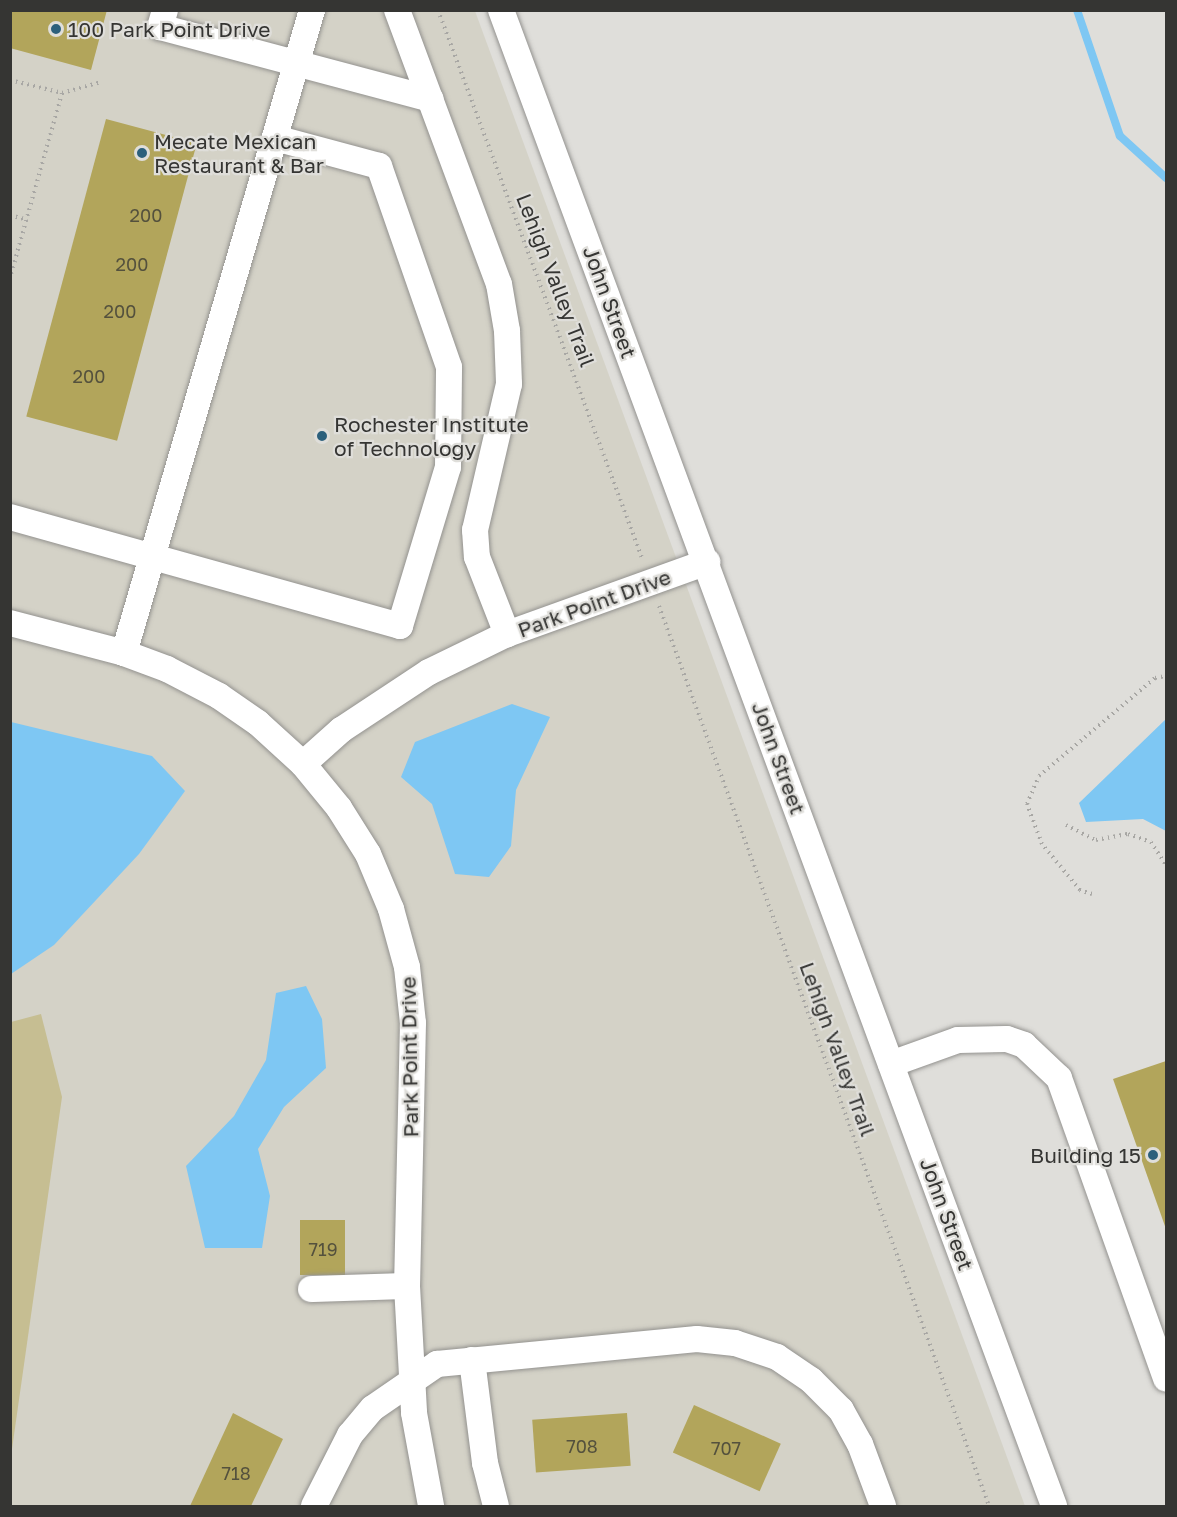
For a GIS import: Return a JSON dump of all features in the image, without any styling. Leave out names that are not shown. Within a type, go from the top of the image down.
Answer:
[{"type":"street","points":[[165,10],[160,27],[431,99]]},
{"type":"street","points":[[124,653],[150,557],[312,10]]},
{"type":"street","points":[[397,10],[489,251],[507,331],[509,384],[475,530],[477,556],[507,634]]},
{"type":"street","name":"John Street","points":[[501,10],[707,562],[1054,1506]]},
{"type":"street","points":[[10,517],[400,626],[448,467],[449,367],[379,166],[275,138]]},
{"type":"street","name":"Park Point Drive","points":[[303,764],[382,700],[429,672],[507,634],[707,562]]},
{"type":"street","name":"Park Point Drive","points":[[10,622],[124,653],[167,669],[219,696],[258,723],[303,764],[339,808],[368,854],[392,909],[407,967],[413,1023],[407,1286],[414,1413],[431,1506]]},
{"type":"street","points":[[891,1064],[958,1040],[1007,1039],[1024,1045],[1059,1077],[1167,1378]]},
{"type":"street","points":[[311,1289],[407,1286]]},
{"type":"street","points":[[314,1506],[350,1435],[373,1408],[413,1377],[437,1364],[697,1339],[735,1344],[777,1357],[811,1380],[841,1410],[860,1444],[883,1506]]},
{"type":"street","points":[[472,1360],[485,1462],[496,1506]]},
{"type":"path","name":"Lehigh Valley Trail","points":[[438,10],[643,561]]},
{"type":"path","points":[[10,80],[62,93],[100,82]]},
{"type":"path","points":[[10,278],[62,93]]},
{"type":"path","points":[[10,215],[27,220]]},
{"type":"path","name":"Lehigh Valley Trail","points":[[658,602],[989,1506]]},
{"type":"path","points":[[1092,894],[1080,890],[1042,844],[1028,804],[1039,776],[1155,678],[1167,675]]},
{"type":"path","points":[[1066,825],[1096,840],[1128,834],[1150,842],[1167,866]]},
{"type":"shaded area","name":"Rochester Institute of Technology","points":[[10,11],[475,11],[1025,1506],[11,1506]]},
{"type":"shaded area","points":[[41,1014],[62,1097],[11,1456],[11,1022]]},
{"type":"water","points":[[512,704],[550,717],[516,790],[511,846],[489,877],[455,874],[432,804],[401,777],[415,742]]},
{"type":"water","points":[[1166,719],[1166,831],[1143,819],[1086,822],[1079,803]]},
{"type":"water","points":[[11,722],[152,756],[185,791],[139,854],[54,945],[11,974]]},
{"type":"water","points":[[306,986],[322,1019],[326,1068],[284,1107],[258,1149],[270,1196],[262,1248],[205,1248],[186,1166],[234,1116],[266,1060],[276,993]]},
{"type":"building","name":"100 Park Point Drive","points":[[10,10],[107,10],[91,70],[10,48]]},
{"type":"building","points":[[106,119],[197,143],[117,441],[26,417]]},
{"type":"building","name":"Building 15","points":[[1166,1061],[1166,1229],[1113,1079]]},
{"type":"building","points":[[300,1220],[345,1220],[345,1275],[300,1275]]},
{"type":"building","points":[[694,1405],[781,1444],[760,1491],[673,1453]]},
{"type":"building","points":[[233,1413],[283,1439],[251,1506],[190,1506]]},
{"type":"building","points":[[627,1413],[631,1466],[536,1472],[532,1420]]},
{"type":"waterway","points":[[1077,10],[1120,136],[1166,178]]},
{"type":"place","name":"100 Park Point Drive","points":[[56,29]]},
{"type":"place","name":"Mecate Mexican Restaurant & Bar","points":[[142,153]]},
{"type":"place","name":"Rochester Institute of Technology","points":[[322,436]]},
{"type":"place","name":"Building 15","points":[[1153,1155]]}]
